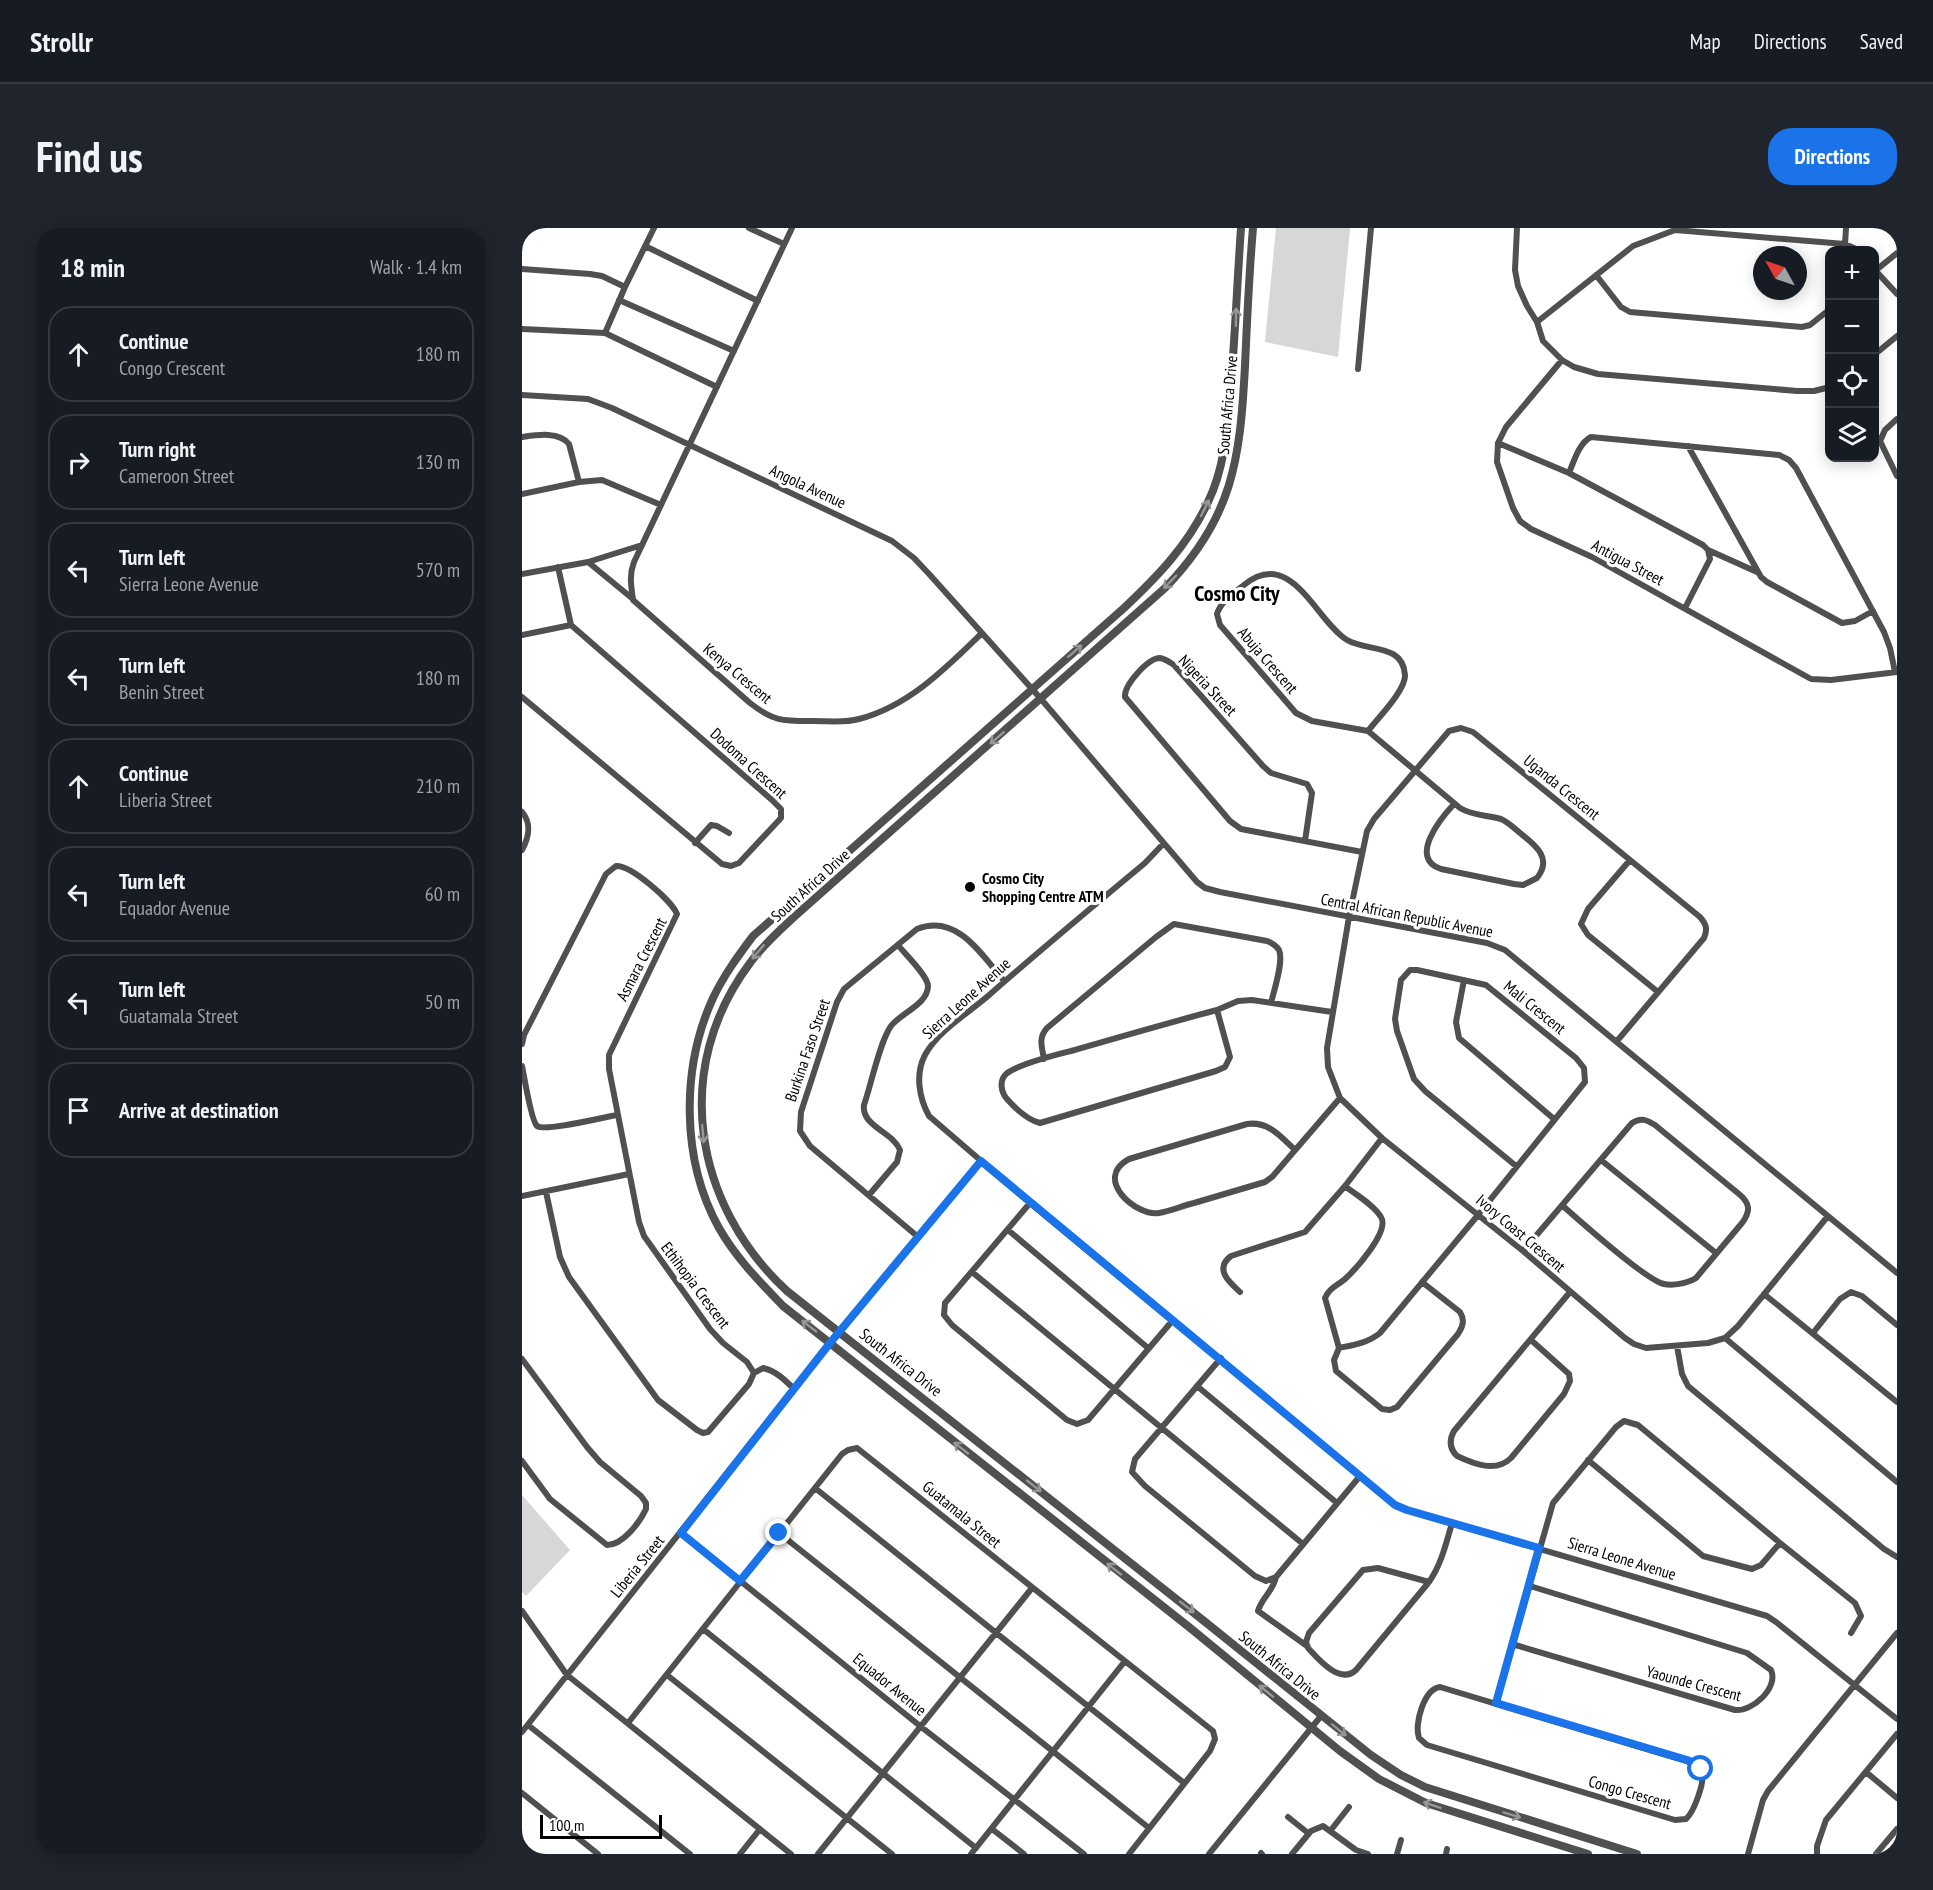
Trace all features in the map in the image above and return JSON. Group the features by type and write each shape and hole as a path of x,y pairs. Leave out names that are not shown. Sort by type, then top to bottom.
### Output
{"street":[{"path":"605,333 654,228"},
{"path":"749,228 784,244"},
{"path":"633,600 630,572 792,228"},
{"name":"South Africa Drive","path":"1241,228 1235,342 1227,429 1220,467 1209,500 1191,534 1169,564 1124,608 753,936 723,979 702,1029 694,1059 690,1088 693,1156 714,1218 740,1260 783,1306 1189,1627 1363,1768 1390,1786 1416,1799 1588,1854"},
{"name":"South Africa Drive","path":"1253,228 1241,429 1234,470 1220,510 1198,549 1177,576 765,945 749,964 719,1016 703,1070 701,1106 708,1162 729,1217 742,1240 766,1272 787,1291 1384,1765 1425,1787 1637,1854"},
{"path":"1358,369 1371,228"},
{"path":"1517,228 1515,275 1524,301 1538,322 1543,341 1562,360 1584,370 1611,375 1805,392 1825,388"},
{"path":"1845,244 1846,228"},
{"path":"1538,322 1636,244 1665,233 1682,230 1728,231 1849,246"},
{"path":"645,246 758,300"},
{"path":"1879,267 1897,253"},
{"path":"522,269 602,276 625,287"},
{"path":"1879,274 1897,294"},
{"path":"1596,275 1618,304 1630,312 1802,327 1810,325 1825,313"},
{"path":"620,300 734,351"},
{"path":"522,329 605,333 717,387"},
{"path":"1876,354 1897,336"},
{"path":"1562,360 1506,427 1497,443 1569,473 1700,542 1708,550 1757,572"},
{"name":"Angola Avenue","path":"522,395 588,399 612,408 892,541 914,558 1031,689"},
{"path":"1897,419 1885,430 1880,441 1897,476"},
{"path":"522,437 557,436 566,439 579,482"},
{"path":"1569,473 1582,445 1586,439 1591,437 1779,455 1789,460 1796,468 1874,611 1888,640 1896,672"},
{"name":"Antigua Street","path":"1497,443 1497,462 1513,508 1523,524 1584,553 1811,679 1831,681 1896,672"},
{"path":"1688,446 1757,572 1767,582 1838,622 1850,623 1874,611"},
{"path":"522,494 579,482 602,480 661,506"},
{"path":"522,574 588,562 642,545"},
{"path":"1685,608 1710,559 1708,550"},
{"name":"Kenya Crescent","path":"588,562 750,703 764,714 785,721 849,721 886,708 901,701 929,681 982,633"},
{"path":"522,635 571,625 558,567"},
{"name":"Abuja Crescent","path":"1368,731 1404,684 1405,672 1397,657 1387,650 1357,644 1346,639 1306,595 1285,578 1269,574 1251,579 1222,604 1217,614 1220,625 1296,713 1312,721 1368,731 1454,804 1467,812 1505,821 1534,844 1543,857 1542,869 1537,878 1529,883 1514,884 1441,869 1433,865 1427,855 1430,838 1437,824 1454,804"},
{"name":"Dodoma Crescent","path":"522,697 722,864 731,866 739,863 777,824 781,818 780,809 772,800 571,625"},
{"name":"Nigeria Street","path":"1305,841 1311,788 1302,781 1271,773 1263,766 1174,665 1167,660 1155,659 1127,684 1124,691 1128,702 1230,821 1241,829 1362,852"},
{"name":"Central African Republic Avenue","path":"1031,689 1163,844 1192,877 1205,888 1497,946 1515,956 1897,1273"},
{"name":"Uganda Crescent","path":"1349,917 1362,852 1371,822 1449,731 1461,728 1470,730 1700,917 1707,927 1704,938 1617,1041"},
{"path":"522,812 529,828 522,850"},
{"path":"695,843 711,825 729,833"},
{"name":"Sierra Leone Avenue","path":"1163,844 1145,863 939,1038 926,1054 920,1070 920,1093 929,1116 1030,1203 1221,1358 1400,1508 1767,1616 1897,1719"},
{"path":"1630,860 1588,909 1581,924 1588,935 1658,992"},
{"name":"Asmara Crescent","path":"522,1044 524,1035 606,874 616,866 628,868 670,903 677,915 609,1055 617,1115"},
{"name":"Ivory Coast Crescent","path":"1349,917 1332,1012 1327,1059 1335,1089 1340,1098 1382,1138 1634,1344 1646,1348 1677,1346 1708,1343 1725,1338"},
{"path":"1044,1059 1042,1034 1174,924 1267,941 1275,945 1280,951 1281,959 1271,1003"},
{"name":"Burkina Faso Street","path":"917,1236 803,1139 799,1123 808,1090 841,994 850,984 918,929 939,925 956,930 969,941 1004,981"},
{"path":"869,1195 897,1162 900,1150 893,1140 866,1118 863,1110 864,1104 890,1027 921,999 928,987 925,978 898,945"},
{"name":"Mali Crescent","path":"1339,1348 1374,1338 1478,1215 1585,1082 1584,1068 1486,985 1410,970 1401,980 1395,1019 1414,1079 1516,1166"},
{"path":"1464,980 1456,1022 1458,1038 1554,1119"},
{"path":"1217,1010 1230,1050 1230,1057 1225,1067 1216,1071 1040,1123 1030,1119 1006,1097 1001,1083 1004,1076 1012,1070 1217,1010 1238,1001 1252,1000 1332,1012"},
{"path":"522,1066 536,1125 553,1127 617,1115"},
{"path":"1294,1149 1266,1126 1257,1122 1129,1159 1115,1169 1114,1184 1119,1192 1136,1205 1156,1214 1265,1182 1272,1177 1340,1098"},
{"name":"Ethihopia Crescent","path":"617,1115 639,1222 644,1236 710,1329 747,1362 754,1373"},
{"path":"1523,1251 1632,1123 1644,1119 1655,1125 1731,1187 1747,1202 1748,1213 1692,1280 1672,1285 1661,1283 1649,1276 1563,1206"},
{"path":"1240,1292 1224,1275 1222,1270 1225,1260 1305,1232 1382,1138"},
{"path":"1601,1160 1716,1253"},
{"name":"Liberia Street","path":"522,1732 830,1343 981,1161"},
{"path":"522,1196 629,1174"},
{"path":"1345,1186 1380,1215 1384,1224 1375,1243 1345,1279 1331,1289 1325,1298 1339,1348 1334,1366 1339,1374 1382,1409 1390,1410 1397,1407 1458,1334 1463,1323 1460,1312 1422,1282"},
{"path":"546,1192 563,1267 658,1400 703,1433 708,1432 748,1384 754,1373 763,1368 775,1372 794,1389"},
{"path":"1030,1203 945,1303 944,1315 1067,1420 1077,1424 1088,1420 1173,1320"},
{"path":"1828,1216 1725,1338 1897,1482"},
{"path":"1008,1230 1148,1348"},
{"path":"972,1272 1303,1544"},
{"path":"1531,1340 1569,1374 1570,1381 1564,1394 1504,1464 1496,1467 1488,1466 1457,1456 1451,1447 1450,1439 1454,1431 1570,1292"},
{"path":"1812,1333 1840,1299 1851,1292 1862,1296 1897,1325"},
{"path":"1764,1294 1897,1402"},
{"path":"1677,1346 1682,1374 1688,1386 1884,1549 1897,1557"},
{"path":"1221,1358 1135,1459 1132,1472 1135,1477 1255,1576 1266,1581 1276,1577"},
{"path":"522,1359 586,1447 600,1462 641,1496 646,1503 646,1509 623,1539 607,1545 550,1499 522,1461"},
{"path":"1197,1386 1337,1503"},
{"path":"1496,1703 1539,1548 1556,1499 1618,1424 1624,1421 1634,1422 1856,1603 1861,1616 1851,1634"},
{"name":"Guatamala Street","path":"628,1723 843,1454 852,1448 860,1449 1210,1728 1214,1734 1215,1739 1210,1751 1129,1854"},
{"path":"1588,1460 1703,1556 1752,1569 1761,1565 1780,1543"},
{"path":"1360,1476 1276,1577 1272,1591 1258,1611 1307,1646 1337,1674 1349,1675 1356,1670 1429,1582 1438,1567 1452,1523"},
{"path":"816,1488 1184,1783"},
{"name":"Equador Avenue","path":"681,1533 920,1726 1084,1854"},
{"path":"779,1533 1149,1828"},
{"path":"1307,1646 1306,1639 1310,1633 1363,1570 1378,1568 1429,1582"},
{"name":"Yaounde Crescent","path":"1512,1644 1735,1710 1744,1710 1754,1705 1773,1682 1771,1670 1747,1653 1530,1586"},
{"path":"818,1854 1032,1588"},
{"path":"522,1611 567,1675 791,1854"},
{"path":"703,1629 976,1848"},
{"path":"1748,1854 1760,1809 1768,1791 1897,1633"},
{"path":"971,1854 1125,1661"},
{"path":"667,1675 892,1854"},
{"name":"Congo Crescent","path":"1434,1688 1449,1689 1496,1703 1696,1764 1701,1769 1703,1777 1693,1811 1683,1820 1669,1818 1431,1747 1419,1738 1418,1722 1427,1696 1434,1688"},
{"path":"1209,1854 1321,1716"},
{"path":"528,1725 690,1854"},
{"path":"1817,1854 1817,1846 1826,1820 1897,1734"},
{"path":"1866,1772 1897,1798"},
{"path":"522,1793 598,1854"},
{"path":"1331,1830 1349,1807"},
{"path":"1288,1817 1308,1833"},
{"path":"1292,1854 1308,1833 1325,1826 1356,1850 1368,1854"},
{"path":"740,1854 760,1829"},
{"path":"992,1829 1024,1854"},
{"path":"1876,1854 1897,1829"},
{"path":"1397,1854 1401,1840"}],"shaded area":[{"path":"1276,228 1350,228 1338,357 1265,342"},
{"path":"522,1495 570,1550 526,1596 522,1592"}],"place":[{"name":"Cosmo City Shopping Centre ATM","path":"970,887"}],"district":[{"name":"Cosmo City","path":"1237,593"}],"route":[{"path":"779,1533 740,1581 681,1533 830,1343 981,1161 1221,1358 1395,1505 1539,1548 1496,1703 1687,1760 1701,1769"}]}
